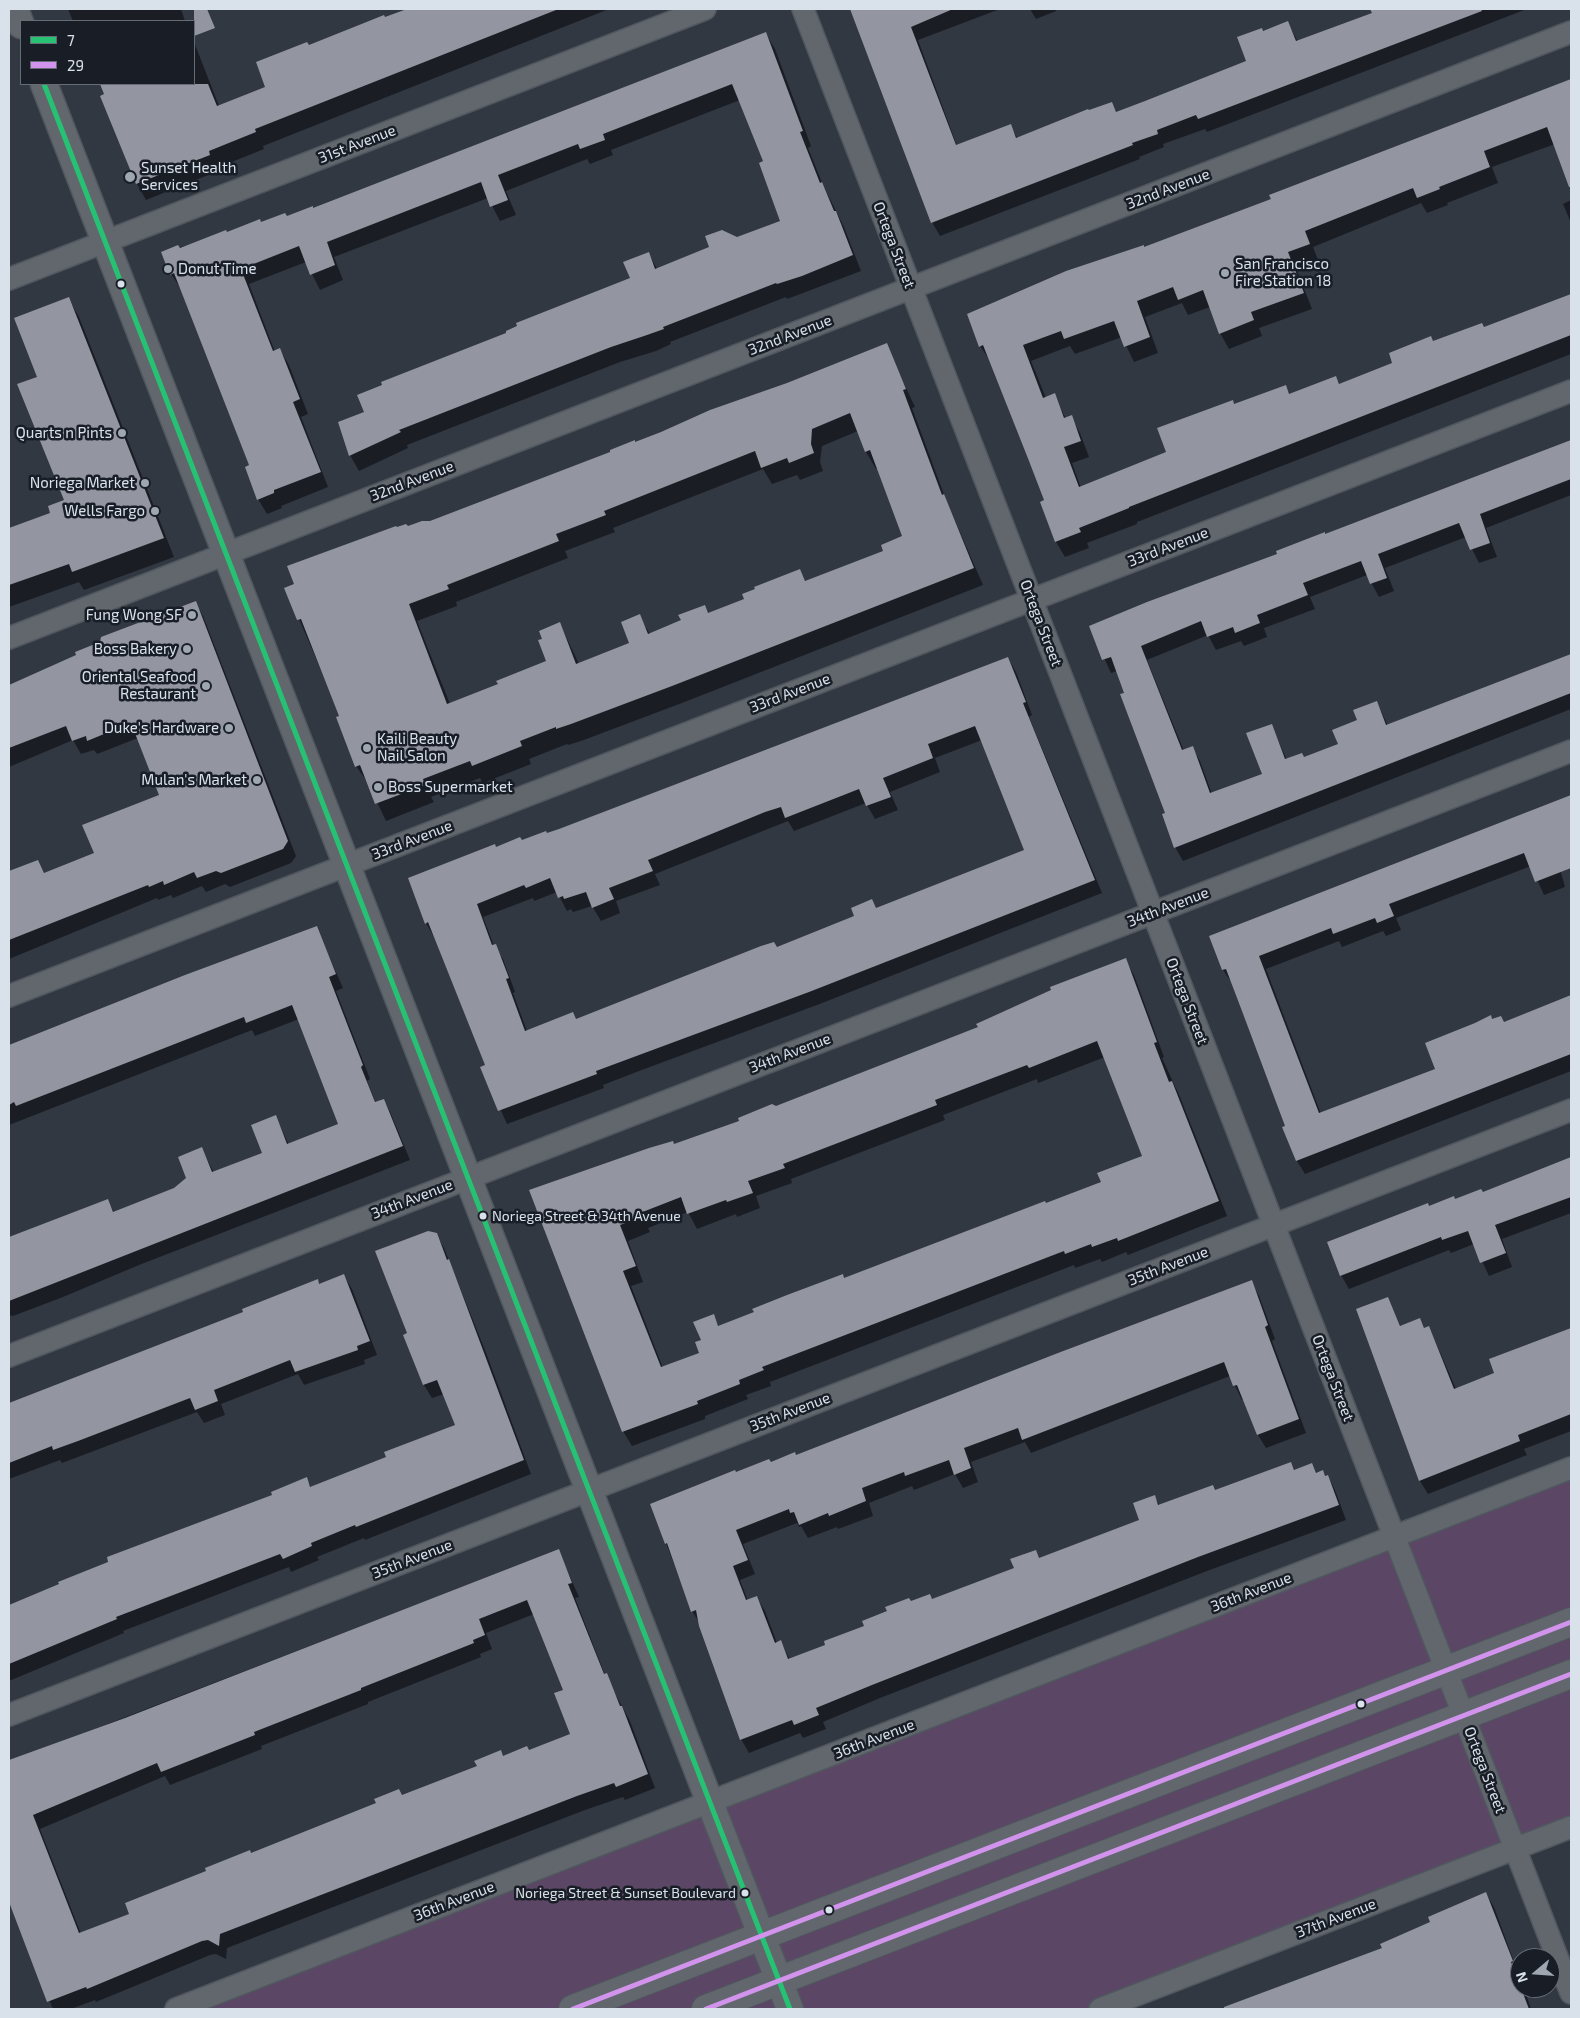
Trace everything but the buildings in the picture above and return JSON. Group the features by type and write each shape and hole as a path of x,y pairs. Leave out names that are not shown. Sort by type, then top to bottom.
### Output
{"main road":[{"path":"573,2009 1571,1622"},
{"path":"706,2009 1571,1674"}],"street":[{"path":"15,9 20,22"},
{"name":"31st Avenue","path":"9,279 705,9"},
{"name":"Ortega Street","path":"803,9 1571,1993"},
{"name":"32nd Avenue","path":"9,638 1571,32"},
{"path":"44,85 790,2009"},
{"name":"33rd Avenue","path":"9,996 1571,391"},
{"name":"34th Avenue","path":"9,1356 1571,751"},
{"name":"35th Avenue","path":"9,1715 1571,1110"},
{"name":"36th Avenue","path":"176,2009 1571,1468"},
{"name":"37th Avenue","path":"1100,2009 1571,1827"}],"shaded area":[{"path":"1571,1469 1571,1827 1101,2009 176,2009"}],"transit line":[{"name":"7","path":"44,85 790,2009"},
{"name":"29","path":"573,2009 1571,1622"},
{"name":"29","path":"706,2009 1571,1674"}],"place":[{"name":"Sunset Health Services","path":"130,177"},
{"name":"Donut Time","path":"168,269"},
{"name":"San Francisco Fire Station 18","path":"1225,273"},
{"name":"Quarts n Pints","path":"122,433"},
{"name":"Noriega Market","path":"145,483"},
{"name":"Wells Fargo","path":"155,511"},
{"name":"Fung Wong SF","path":"192,615"},
{"name":"Boss Bakery","path":"187,649"},
{"name":"Oriental Seafood Restaurant","path":"206,686"},
{"name":"Duke's Hardware","path":"229,728"},
{"name":"Kaili Beauty Nail Salon","path":"367,748"},
{"name":"Mulan's Market","path":"257,780"},
{"name":"Boss Supermarket","path":"378,787"},
{"name":"Noriega Street & 34th Avenue","path":"483,1216"},
{"name":"Noriega Street & Sunset Boulevard","path":"745,1893"}]}
